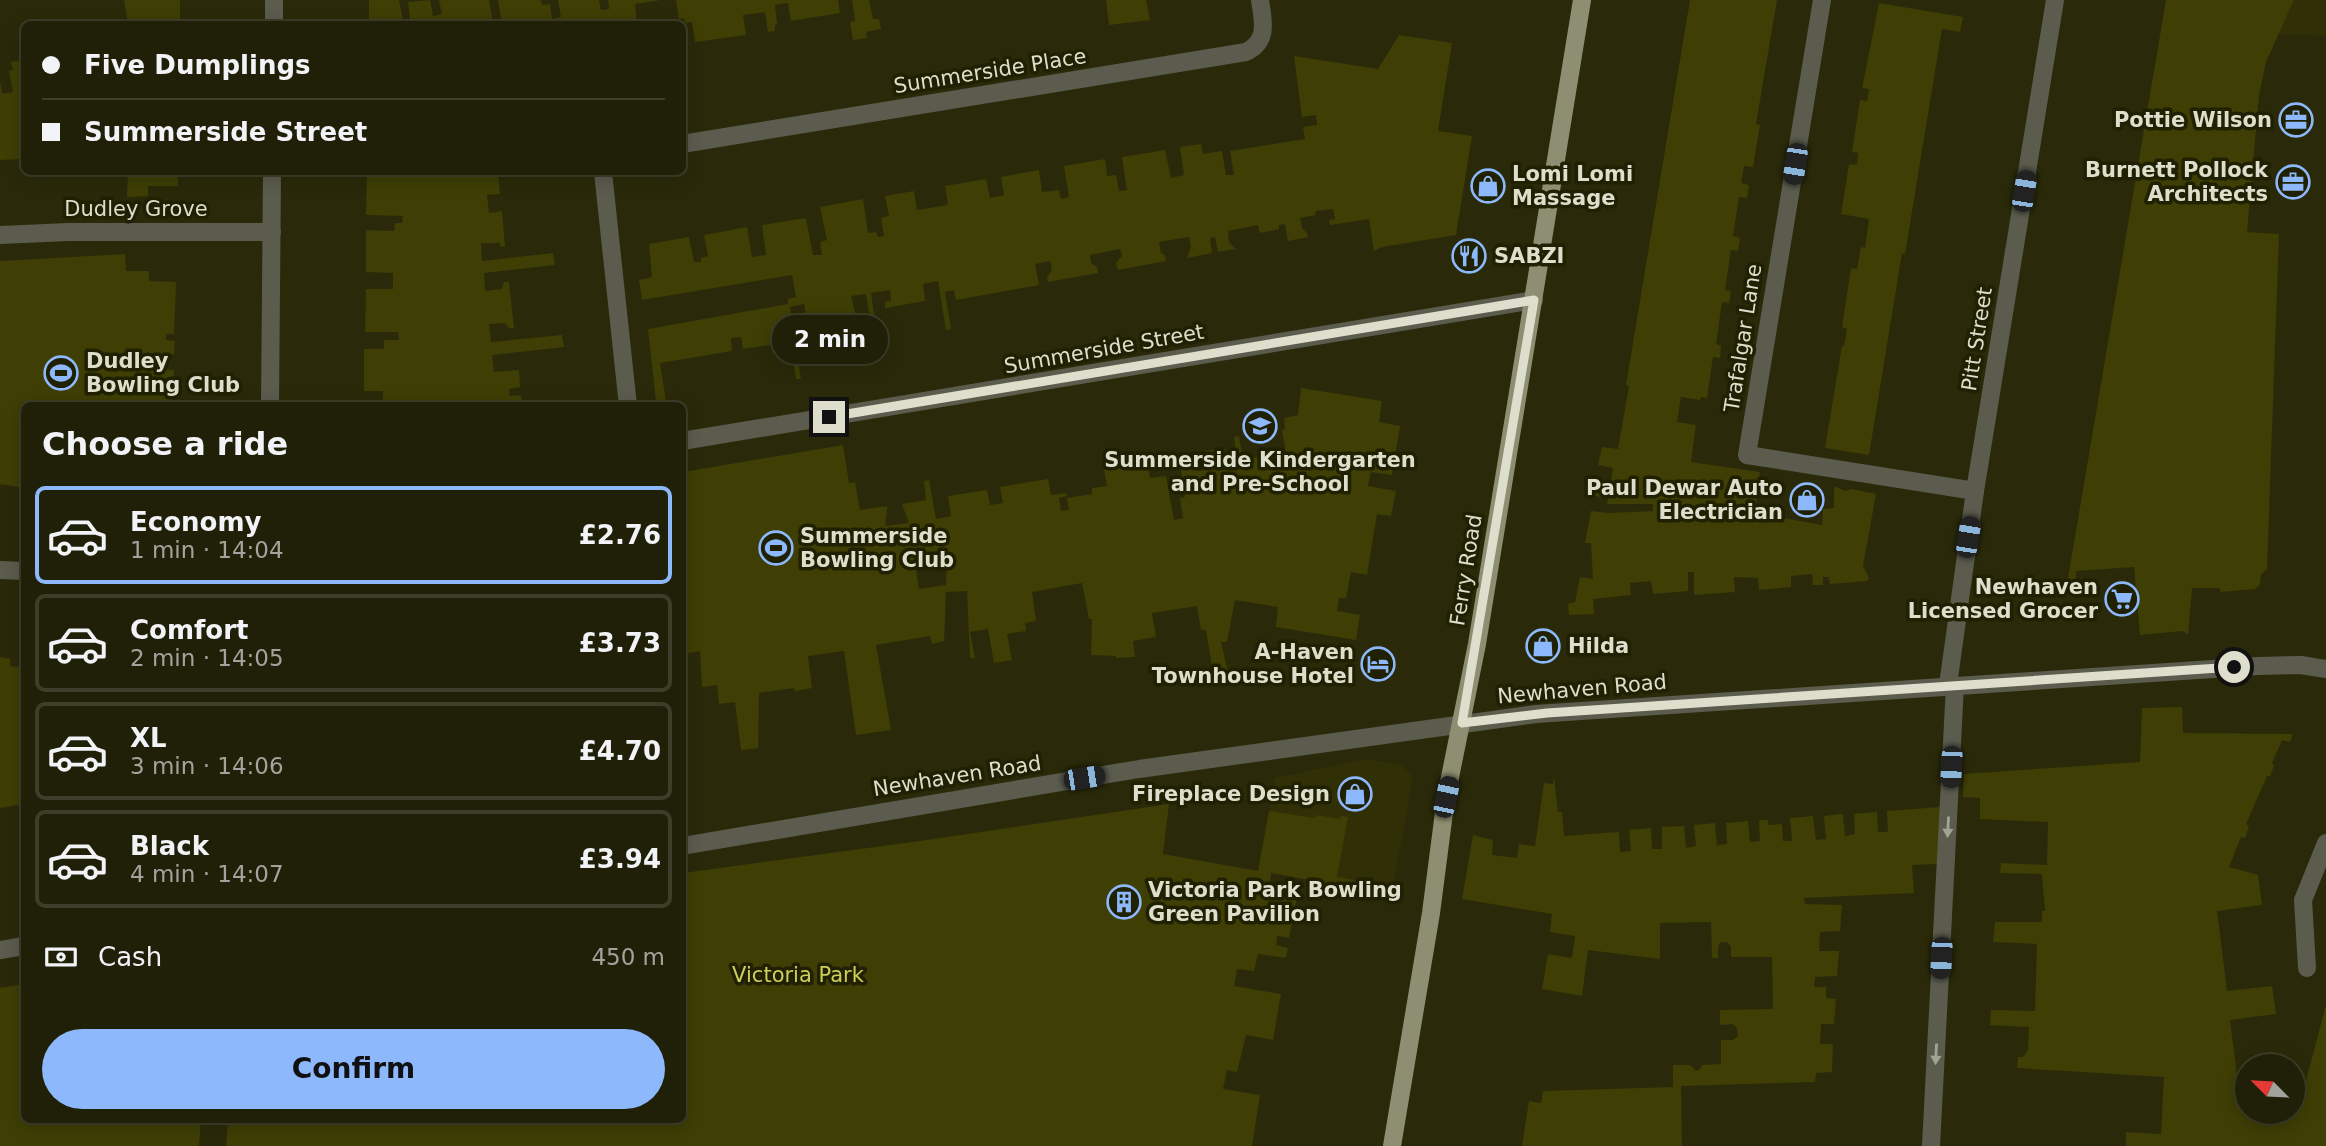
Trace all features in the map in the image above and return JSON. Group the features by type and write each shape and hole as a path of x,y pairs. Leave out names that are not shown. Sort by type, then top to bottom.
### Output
{"main road":[{"name":"Ferry Road","path":"1392,1146 1433,902 1446,797 1462,723 1582,0"}],"street":[{"path":"274,0 274,21"},
{"name":"Summerside Place","path":"686,144 1246,52 1255,47 1262,38 1264,23 1260,0"},
{"name":"Trafalgar Lane","path":"1822,0 1747,455 1975,491"},
{"name":"Pitt Street","path":"1931,1146 1951,685 1975,491 2055,0"},
{"path":"270,402 272,175"},
{"path":"603,175 628,402"},
{"name":"Dudley Grove","path":"0,235 68,232 272,232"},
{"name":"Summerside Street","path":"686,440 1534,300"},
{"path":"0,570 21,571"},
{"name":"Newhaven Road","path":"686,845 1139,769 1547,713 2134,673 2301,665 2326,669"},
{"path":"2307,968 2303,900 2326,843"},
{"path":"0,950 21,946"}],"shaded area":[{"path":"2294,0 2326,0 2326,36 2278,34"},
{"path":"1365,759 1401,765 1413,777 1392,894 1259,871 1275,778"}],"green space":[{"path":"124,0 180,0 180,21 128,21"},
{"path":"369,0 399,0 403,21 369,21"},
{"path":"430,0 433,16 442,14 439,0 489,0 492,21 403,21 410,19 408,2"},
{"path":"498,0 541,0 542,5 550,4 552,19 561,17 558,0 599,0 601,10 609,9 608,0 661,0 635,4 637,21 502,21"},
{"path":"676,0 838,0 840,13 791,21 788,3 775,5 775,31 768,32 765,12 743,15 746,35 695,42 692,22 686,23 684,18 679,19"},
{"path":"852,0 869,0 873,19 879,19 881,29 866,32 867,38 853,40 850,22 855,21"},
{"path":"1106,0 1146,0 1150,20 1109,25"},
{"path":"1690,0 1777,0 1756,124 1760,125 1753,167 1744,166 1741,183 1749,185 1747,198 1739,197 1733,236 1740,238 1738,251 1731,250 1725,290 1731,291 1729,303 1722,302 1716,344 1721,346 1720,358 1713,357 1707,398 1701,397 1700,400 1681,397 1677,422 1696,425 1691,462 1760,472 1755,513 1822,525 1823,509 1834,508 1834,486 1845,491 1852,489 1876,494 1863,566 1869,578 1867,581 1830,584 1829,577 1823,577 1823,585 1813,585 1812,574 1791,576 1791,587 1759,590 1758,578 1734,577 1735,592 1694,595 1694,572 1688,572 1688,591 1653,594 1651,581 1630,583 1631,595 1593,599 1594,614 1569,615 1568,604 1575,602 1580,577 1593,579 1591,543 1585,543 1591,511 1653,511 1653,504 1607,504 1608,498 1594,496 1594,491 1609,494 1613,468 1598,465 1602,447 1618,449 1629,386 1626,385"},
{"path":"2166,0 2294,0 2266,62 2259,95 2247,232 2279,234 2267,569 2261,574 2260,584 2255,589 2221,592 2219,588 2192,588 2188,635 2183,631 2140,635 2134,567 2076,571 2076,584 2067,584"},
{"path":"1879,3 1963,17 1960,32 1942,29 1869,455 1825,448 1847,329 1842,327 1851,268 1857,269 1861,247 1865,248 1869,219 1841,214 1849,164 1857,165 1858,153 1852,152 1860,100 1867,101 1869,89 1862,88"},
{"path":"1399,35 1452,43 1438,131 1472,136 1456,235 1382,247 1374,251 1369,219 1330,225 1329,220 1335,219 1333,209 1316,211 1315,215 1300,218 1308,237 1288,241 1285,224 1279,225 1279,229 1260,233 1258,225 1228,231 1229,242 1236,249 1218,252 1215,237 1210,238 1212,253 1187,258 1191,246 1189,237 1159,242 1166,261 1118,270 1116,263 1122,256 1120,249 1090,255 1091,263 1097,267 1098,273 1048,282 1047,277 1052,270 1050,261 1035,264 1039,285 956,300 954,290 945,292 951,329 946,330 938,281 923,284 925,301 885,308 885,302 891,301 890,290 871,293 877,334 873,335 866,294 851,296 855,313 807,321 804,304 790,307 801,379 796,379 790,342 743,349 741,337 731,338 732,351 660,363 666,401 656,402 648,329 788,304 788,299 796,297 792,275 642,300 639,280 652,277 649,244 689,237 694,262 701,262 701,258 708,256 704,235 747,227 752,257 766,255 762,225 806,218 813,255 822,255 820,242 827,240 820,207 863,199 868,233 876,232 878,237 884,236 881,218 889,216 885,196 914,191 917,210 948,205 945,186 986,179 990,198 1004,195 1001,177 1039,170 1042,192 1059,190 1061,199 1069,197 1064,166 1105,159 1107,176 1116,175 1119,191 1127,190 1122,157 1165,150 1171,178 1184,175 1180,147 1201,144 1203,154 1222,151 1226,175 1234,175 1230,151 1305,139 1303,127 1317,125 1316,115 1302,117 1294,56 1378,69"},
{"path":"21,60 21,159 0,160 0,81 2,94 13,92 9,71 13,70 11,62"},
{"path":"128,175 178,175 178,186 148,186 148,196 127,197"},
{"path":"367,175 498,175 500,194 487,195 489,213 502,211 505,246 500,247 500,243 481,243 482,261 553,253 555,265 484,273 485,291 502,289 504,282 509,282 514,328 509,328 505,323 489,324 491,342 562,335 564,347 492,355 494,372 519,370 520,387 509,389 510,396 521,395 522,402 397,402 383,401 383,391 364,391 364,349 384,349 384,340 399,340 398,332 365,332 366,289 393,289 393,273 366,272 366,230 394,231 395,223 402,223 403,216 366,215"},
{"name":"Dudley Bowling Club","path":"125,254 126,271 149,271 149,281 176,282 174,334 166,334 166,340 175,341 174,354 147,354 147,369 174,370 173,402 21,402 19,487 0,484 0,261"},
{"path":"1301,388 1382,401 1379,422 1400,426 1395,456 1384,454 1382,463 1393,466 1392,475 1371,472 1368,486 1396,491 1391,516 1377,514 1367,575 1351,572 1346,598 1339,598 1337,611 1360,615 1356,640 1276,627 1278,607 1235,600 1227,642 1221,642 1229,677 1214,679 1206,630 1201,630 1197,606 1152,613 1156,637 1133,641 1135,657 1091,655 1092,619 1089,619 1082,583 1032,592 1036,621 1025,623 1026,631 1007,634 1012,660 994,663 988,629 970,632 975,658 970,658 967,591 946,592 944,641 932,644 930,636 876,645 891,730 856,735 844,651 808,656 812,688 759,693 758,748 741,750 735,702 719,704 717,685 702,687 700,651 686,653 686,471 843,445 849,483 855,482 860,510 887,506 886,526 909,523 902,504 926,500 924,481 929,480 936,519 951,516 948,496 987,490 990,505 1003,503 1000,487 1048,479 1051,495 1066,493 1067,496 1059,498 1061,511 1069,510 1067,498 1092,494 1092,488 1107,486 1104,470 1147,463 1150,478 1166,476 1174,520 1183,518 1180,498 1185,497 1181,470 1196,467 1197,471 1202,471 1202,465 1208,464 1206,451 1219,449 1222,463 1237,461 1234,437 1239,436 1243,459 1286,453 1282,430 1285,429 1284,418 1298,415","holes":["941,555 943,565 947,565 946,585 919,589 916,570 932,567 931,557"]},
{"path":"0,657 10,659 10,666 21,668 21,804 0,808"},
{"path":"2182,707 2183,733 2293,734 2290,742 2282,740 2272,763 2274,766 2270,776 2267,776 2246,824 2249,826 2245,838 2241,837 2229,867 2258,875 2262,905 2217,911 2227,991 2272,986 2276,1014 2230,1020 2235,1060 2235,1124 2305,1124 2305,1084 2326,1005 2326,1146 2126,1146 2126,1132 2161,1134 2164,1077 2017,1068 2018,1057 2023,1057 2028,1050 2029,1027 1990,1025 1991,1010 2035,1011 2037,944 1993,942 1995,922 2042,922 2042,911 2045,911 2042,874 2000,873 2001,863 2047,865 2048,822 1980,819 1980,798 1963,797 1964,774 2140,762 2142,708"},
{"path":"1554,777 1564,836 1619,832 1620,852 1631,851 1629,830 1651,828 1652,849 1662,849 1662,827 1684,826 1686,848 1696,846 1694,825 1715,823 1717,845 1727,844 1726,823 1748,821 1750,842 1760,841 1759,820 1768,820 1768,825 1782,824 1783,841 1792,841 1790,818 1813,816 1816,840 1826,839 1824,816 1843,814 1845,836 1855,834 1854,814 1877,812 1878,832 1888,832 1887,811 1940,807 1938,864 1912,865 1914,893 1804,898 1805,904 1842,905 1840,931 1820,932 1819,951 1839,951 1837,976 1815,977 1814,987 1826,987 1826,998 1836,999 1834,1024 1821,1024 1820,1044 1833,1044 1832,1072 1816,1073 1815,1082 1681,1086 1682,1146 1522,1146 1529,1101 1541,1103 1543,1091 1673,1087 1673,1065 1690,1065 1696,1071 1702,1065 1721,1064 1721,1040 1733,1040 1738,1036 1737,1028 1733,1024 1720,1025 1720,1010 1773,1009 1772,957 1731,957 1731,946 1727,942 1721,942 1718,946 1718,958 1712,958 1711,922 1660,923 1660,959 1588,950 1582,996 1542,989 1548,954 1572,958 1575,936 1550,932 1552,914 1462,899 1473,835 1493,840 1492,855 1517,858 1519,844 1535,846 1544,783 1553,784"},
{"name":"Victoria Park","path":"1169,804 1163,854 1258,871 1269,811 1315,818 1316,815 1340,819 1341,816 1348,817 1337,877 1355,880 1354,888 1271,873 1269,894 1274,895 1276,892 1297,896 1289,938 1277,936 1276,945 1288,948 1286,958 1258,954 1254,971 1237,969 1234,986 1281,994 1273,1040 1246,1035 1237,1072 1227,1070 1223,1089 1260,1095 1252,1146 226,1146 228,1123 686,1123 686,873"},
{"path":"21,984 21,1123 201,1123 199,1146 0,1146 0,988"}],"place":[{"name":"Pottie Wilson","path":"2296,120"},
{"name":"Burnett Pollock Architects","path":"2293,182"},
{"name":"Lomi Lomi Massage","path":"1488,186"},
{"name":"SABZI","path":"1469,256"},
{"name":"Dudley Bowling Club","path":"61,373"},
{"name":"Summerside Kindergarten and Pre-School","path":"1260,426"},
{"name":"Paul Dewar Auto Electrician","path":"1807,500"},
{"name":"Summerside Bowling Club","path":"776,548"},
{"name":"Newhaven Licensed Grocer","path":"2122,599"},
{"name":"Hilda","path":"1543,646"},
{"name":"A-Haven Townhouse Hotel","path":"1378,664"},
{"name":"Fireplace Design","path":"1355,794"},
{"name":"Victoria Park Bowling Green Pavilion","path":"1124,902"}],"route":[{"path":"829,417 1534,300 1462,723 1547,713 2234,667"}]}
